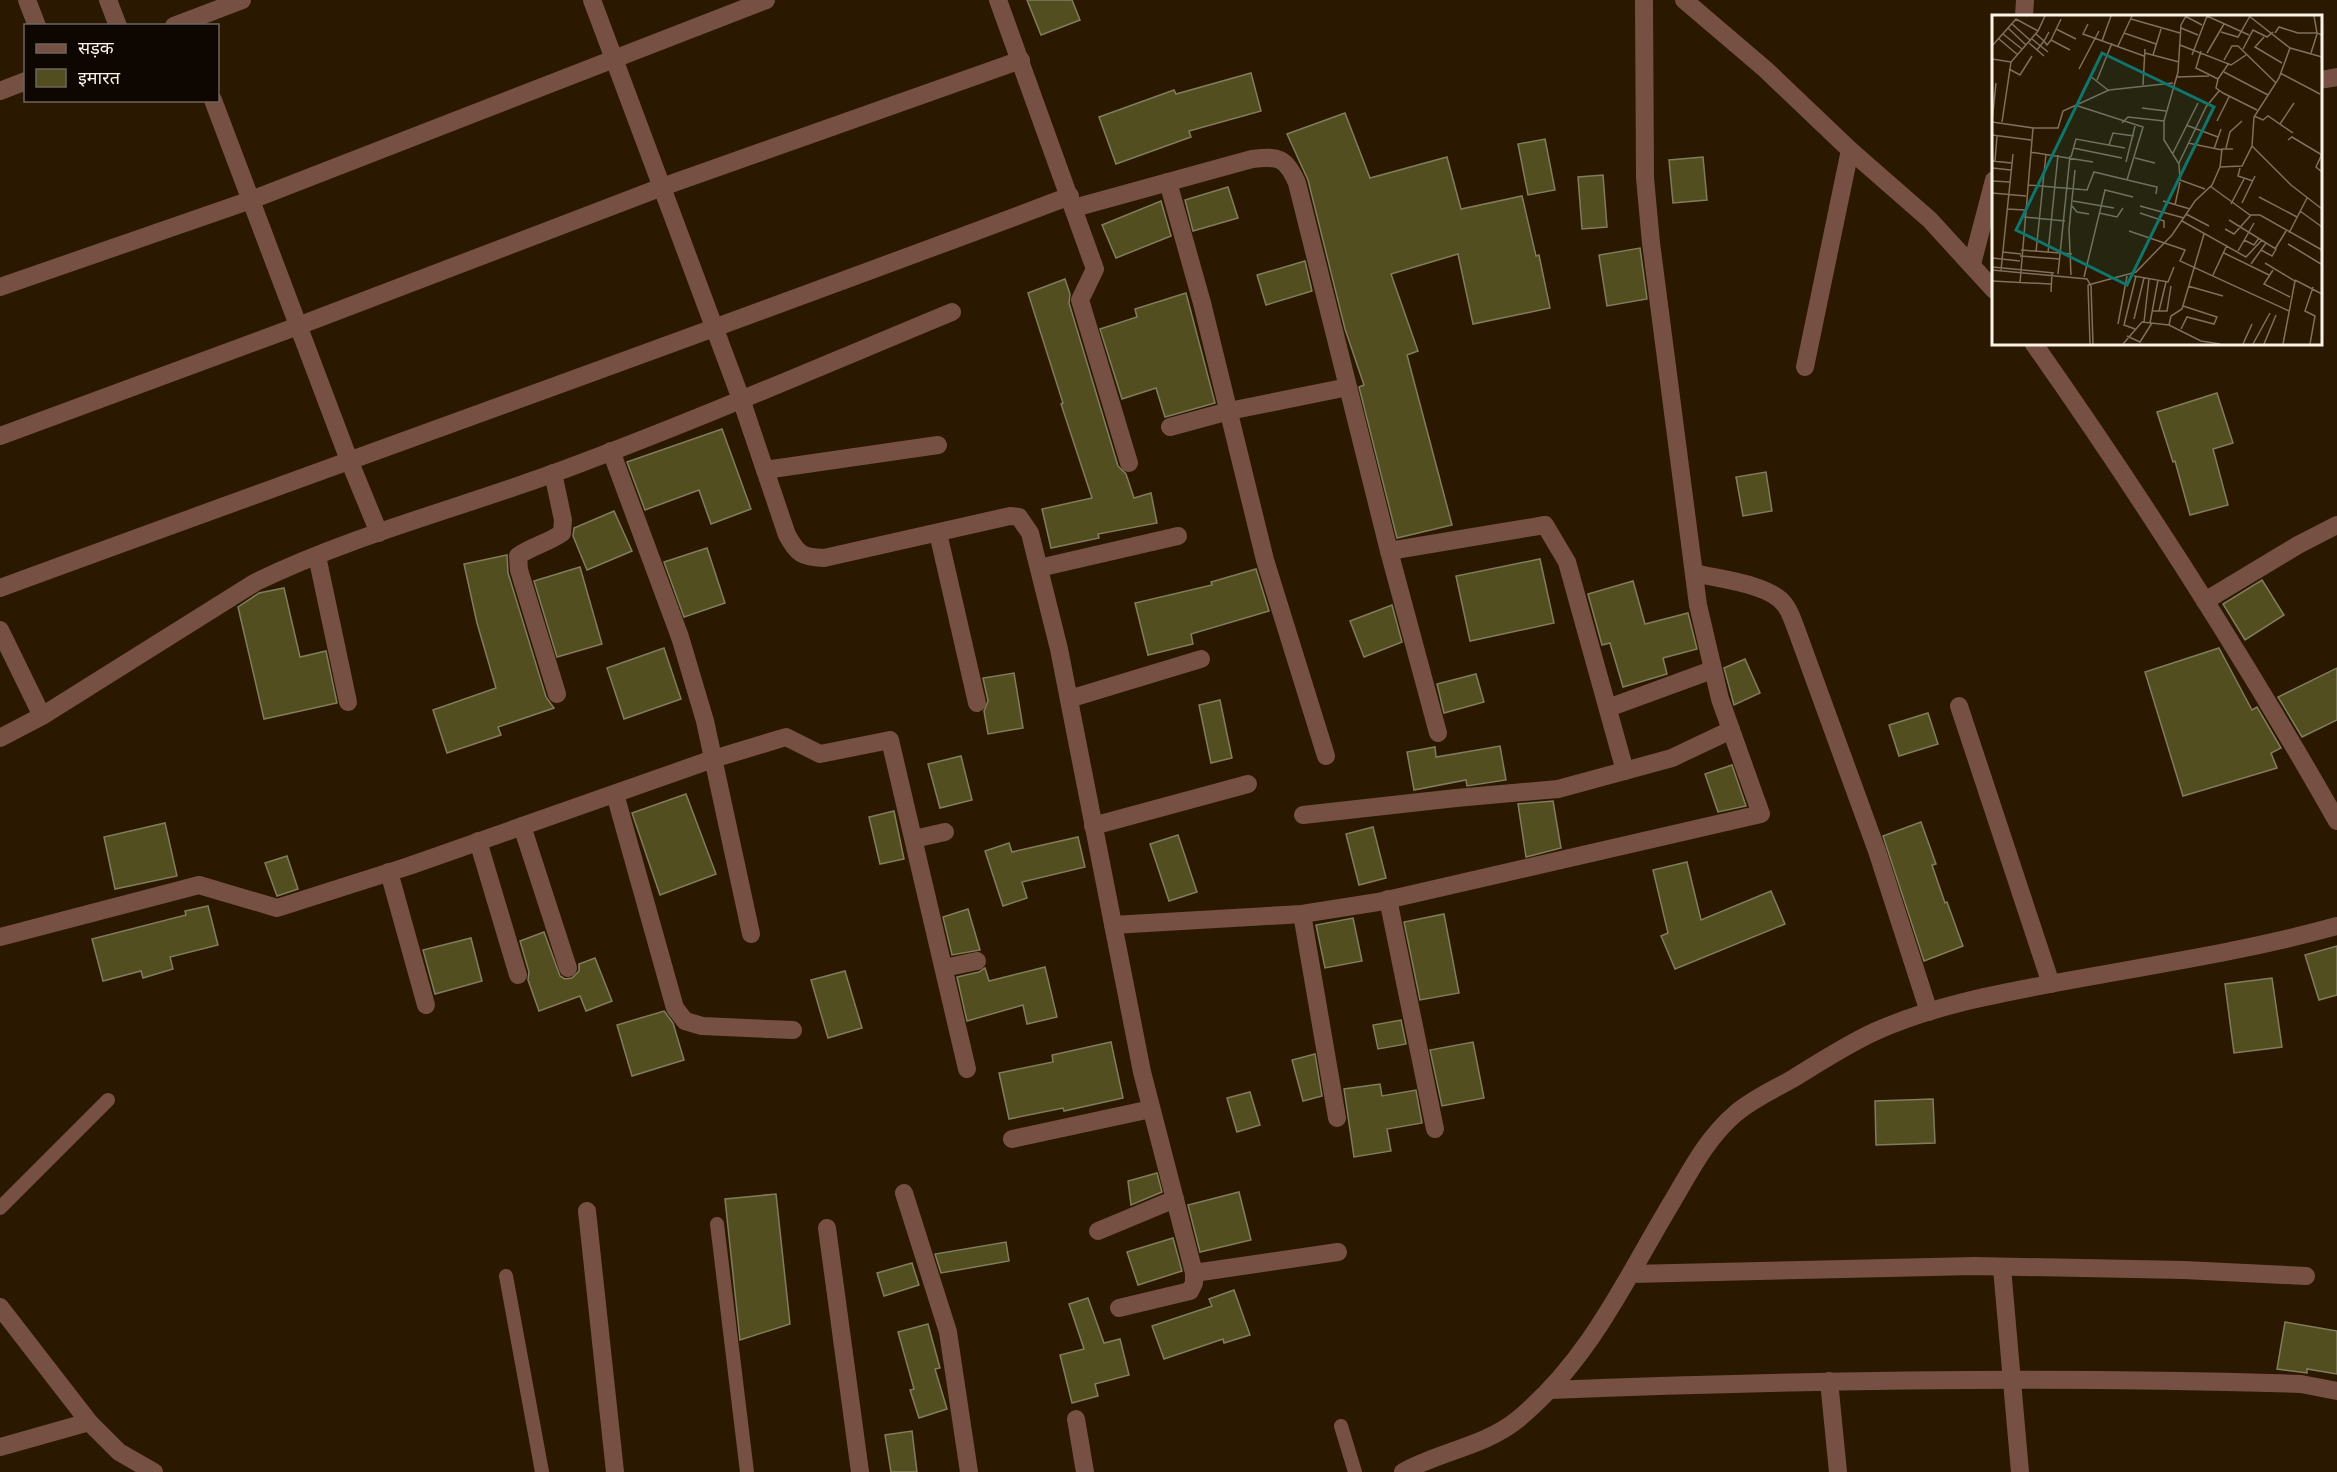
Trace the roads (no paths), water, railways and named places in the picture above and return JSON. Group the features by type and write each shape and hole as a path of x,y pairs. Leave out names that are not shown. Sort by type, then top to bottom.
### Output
{"street":[{"path":"27,0 36,24"},
{"path":"108,0 117,24"},
{"path":"184,23 189,0"},
{"path":"184,23 242,0"},
{"path":"592,0 716,328 787,535 796,550 806,557 824,558 1010,516 1019,517 1030,533 1069,699 1151,1109 1194,1273 1194,1283 1190,1291 1119,1308"},
{"path":"0,287 251,200 766,0"},
{"path":"999,0 1095,269 1080,300 1129,463"},
{"path":"1113,926 1302,914 1388,899 1761,814 1712,670 1700,615 1651,243 1646,189 1644,0"},
{"path":"1684,0 1765,69 1850,150 1930,220 1992,288"},
{"path":"2024,15 2025,0"},
{"path":"0,436 298,326 662,187 1020,60"},
{"path":"2322,80 2337,77"},
{"path":"0,91 24,82"},
{"path":"214,102 349,460 379,533"},
{"path":"1805,367 1850,150"},
{"path":"0,588 349,460 1072,202 1168,182 1252,159 1271,157 1281,159 1292,170 1297,183 1389,551 1438,734"},
{"path":"1168,182 1202,303 1265,560 1326,756"},
{"path":"1972,264 1992,188"},
{"path":"0,738 42,716 256,582 318,555 611,451 952,312"},
{"path":"2035,345 2117,462 2291,740 2337,821"},
{"path":"1170,428 1229,411 1348,387"},
{"path":"765,470 938,445"},
{"path":"611,451 680,637 705,721 751,934"},
{"path":"553,473 563,520 562,533 550,542 527,549 518,556 519,570 557,694"},
{"path":"1389,551 1545,525 1567,562 1625,771"},
{"path":"2205,601 2298,545 2337,525"},
{"path":"938,533 977,703"},
{"path":"1039,568 1178,537"},
{"path":"318,555 348,702"},
{"path":"1694,573 1762,589 1776,596 1785,605 1795,626 1877,851 1929,1012"},
{"path":"0,630 42,716"},
{"path":"1069,699 1201,659"},
{"path":"1608,708 1712,670"},
{"path":"1959,706 2051,984"},
{"path":"1303,815 1558,789 1672,758 1731,730"},
{"path":"0,937 199,885 277,908 389,872 713,759 786,737 820,754 890,740 967,1069"},
{"path":"1094,826 1248,784"},
{"path":"615,794 675,1008 685,1021 702,1026 793,1030"},
{"path":"522,826 568,968"},
{"path":"914,840 945,832"},
{"path":"478,841 518,975"},
{"path":"389,872 426,1005"},
{"path":"1388,899 1435,1129"},
{"path":"1302,914 1337,1118"},
{"path":"1403,1472 1469,1446 1514,1422 1550,1390 1588,1346 1712,1136 1738,1112 1831,1055 1874,1032 1929,1012 2051,984 2260,946 2337,926"},
{"path":"944,968 977,961"},
{"path":"1012,1139 1151,1109"},
{"path":"904,1193 948,1332 969,1472"},
{"path":"1098,1231 1174,1199"},
{"path":"587,1211 615,1472"},
{"path":"827,1228 860,1472"},
{"path":"1194,1273 1338,1252"},
{"path":"1630,1274 1975,1266 2184,1270 2306,1276"},
{"path":"2002,1268 2020,1472"},
{"path":"0,1307 89,1422 119,1452 154,1472"},
{"path":"1550,1390 2012,1378 2301,1384 2337,1391"},
{"path":"1829,1381 1838,1472"},
{"path":"1076,1419 1085,1472"},
{"path":"0,1448 89,1422"},
{"path":"119,1452 124,1472"}],"lane":[{"path":"0,1208 108,1100"},
{"path":"717,1224 747,1472"},
{"path":"506,1276 542,1472"},
{"path":"1341,1426 1355,1472"}]}
